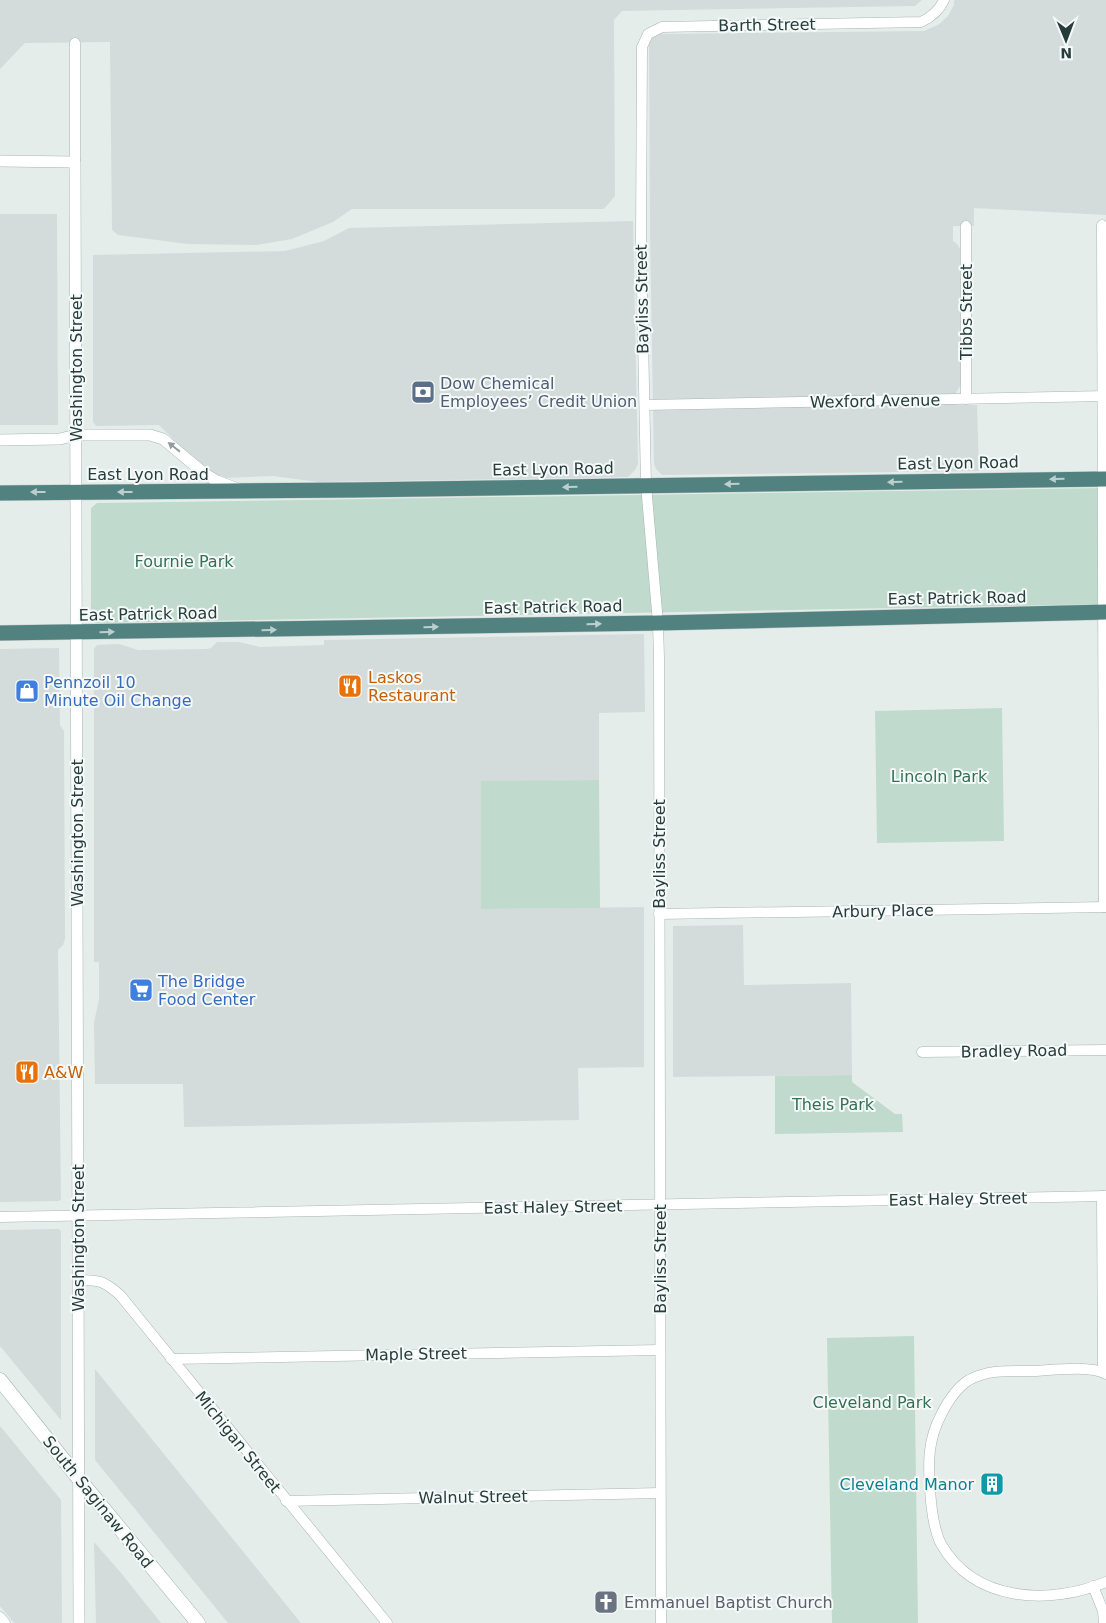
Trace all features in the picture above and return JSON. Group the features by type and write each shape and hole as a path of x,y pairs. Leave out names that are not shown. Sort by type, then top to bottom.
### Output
{"highway":[{"name":"East Lyon Road","path":"0,493 244,492 1104,479"},
{"name":"East Patrick Road","path":"0,634 658,623 1104,612"}],"main road":[{"name":"South Saginaw Road","path":"0,1380 78,1479 198,1623"}],"street":[{"name":"Barth Street","path":"641,85 642,47 644,40 652,31 662,27 921,22 930,18 938,11 944,0"},
{"name":"Washington Street","path":"75,43 79,1623"},
{"name":"Bayliss Street","path":"641,85 641,238 646,485 658,623 661,1623"},
{"path":"0,161 75,162"},
{"path":"1102,225 1105,907"},
{"name":"Tibbs Street","path":"966,226 966,399"},
{"name":"Wexford Avenue","path":"645,405 1104,396"},
{"path":"0,440 60,439 76,435 150,435 163,439 205,474 244,492"},
{"name":"Arbury Place","path":"659,914 1105,907"},
{"name":"Bradley Road","path":"922,1052 1106,1050"},
{"path":"1104,1196 1105,1373 1086,1369 999,1371 982,1374 966,1382 950,1399 933,1430 928,1462 933,1514 941,1543 966,1573 982,1584 996,1589 1036,1596 1055,1596 1106,1582"},
{"name":"East Haley Street","path":"0,1217 1104,1196"},
{"name":"Michigan Street","path":"79,1280 96,1280 108,1285 120,1295 387,1623"},
{"name":"Maple Street","path":"171,1359 660,1350"},
{"name":"Walnut Street","path":"286,1501 660,1493"},
{"path":"1093,1586 1103,1611 1104,1623"},
{"path":"0,1617 5,1623"}],"shaded area":[{"path":"0,0 922,0 915,6 622,11 614,20 615,196 604,209 352,209 333,222 292,239 256,245 188,244 118,235 112,230 110,42 25,43 0,69"},
{"path":"954,0 1106,0 1106,215 974,208 974,226 953,226 953,241 960,249 961,385 956,392 956,405 977,405 979,471 662,475 654,464 649,43 653,37 659,34 924,31 938,25 948,16 954,5"},
{"path":"0,214 57,214 58,425 0,425"},
{"path":"633,221 638,464 628,477 318,482 273,476 226,478 203,469 159,425 96,426 93,422 93,255 285,251 324,241 349,228"},
{"path":"644,634 645,712 599,713 599,780 481,782 481,909 644,907 644,1067 578,1068 579,1120 184,1127 183,1084 95,1084 94,1023 99,999 99,962 94,962 94,649 97,645 119,644 138,650 206,649 211,648 217,642 239,642 260,647 324,645 324,640"},
{"path":"59,648 60,725 64,731 65,939 63,945 58,950 61,1199 59,1201 0,1202 0,649"},
{"path":"743,925 744,985 851,983 852,1075 673,1077 673,926"},
{"path":"58,1229 61,1231 61,1420 0,1346 0,1230"},
{"path":"95,1369 301,1623 228,1623 95,1460"},
{"path":"0,1426 61,1500 62,1623 14,1623 0,1606"},
{"path":"94,1542 121,1573 161,1623 96,1623"}],"green space":[{"name":"Fournie Park","path":"1106,488 1106,604 96,623 91,620 91,508 97,503"},
{"name":"Lincoln Park","path":"1002,708 1004,841 877,843 875,711"},
{"path":"599,780 600,908 481,909 481,781"},
{"name":"Theis Park","path":"852,1075 852,1082 895,1114 902,1114 903,1132 775,1134 775,1076"},
{"name":"Cleveland Park","path":"914,1336 918,1623 832,1623 827,1338"}],"place":[{"name":"Dow Chemical Employees’ Credit Union","path":"423,392"},
{"name":"Laskos Restaurant","path":"350,686"},
{"name":"Pennzoil 10 Minute Oil Change","path":"27,691"},
{"name":"The Bridge Food Center","path":"141,990"},
{"name":"A&W","path":"27,1072"},
{"name":"Cleveland Manor","path":"992,1484"},
{"name":"Emmanuel Baptist Church","path":"606,1602"}]}
